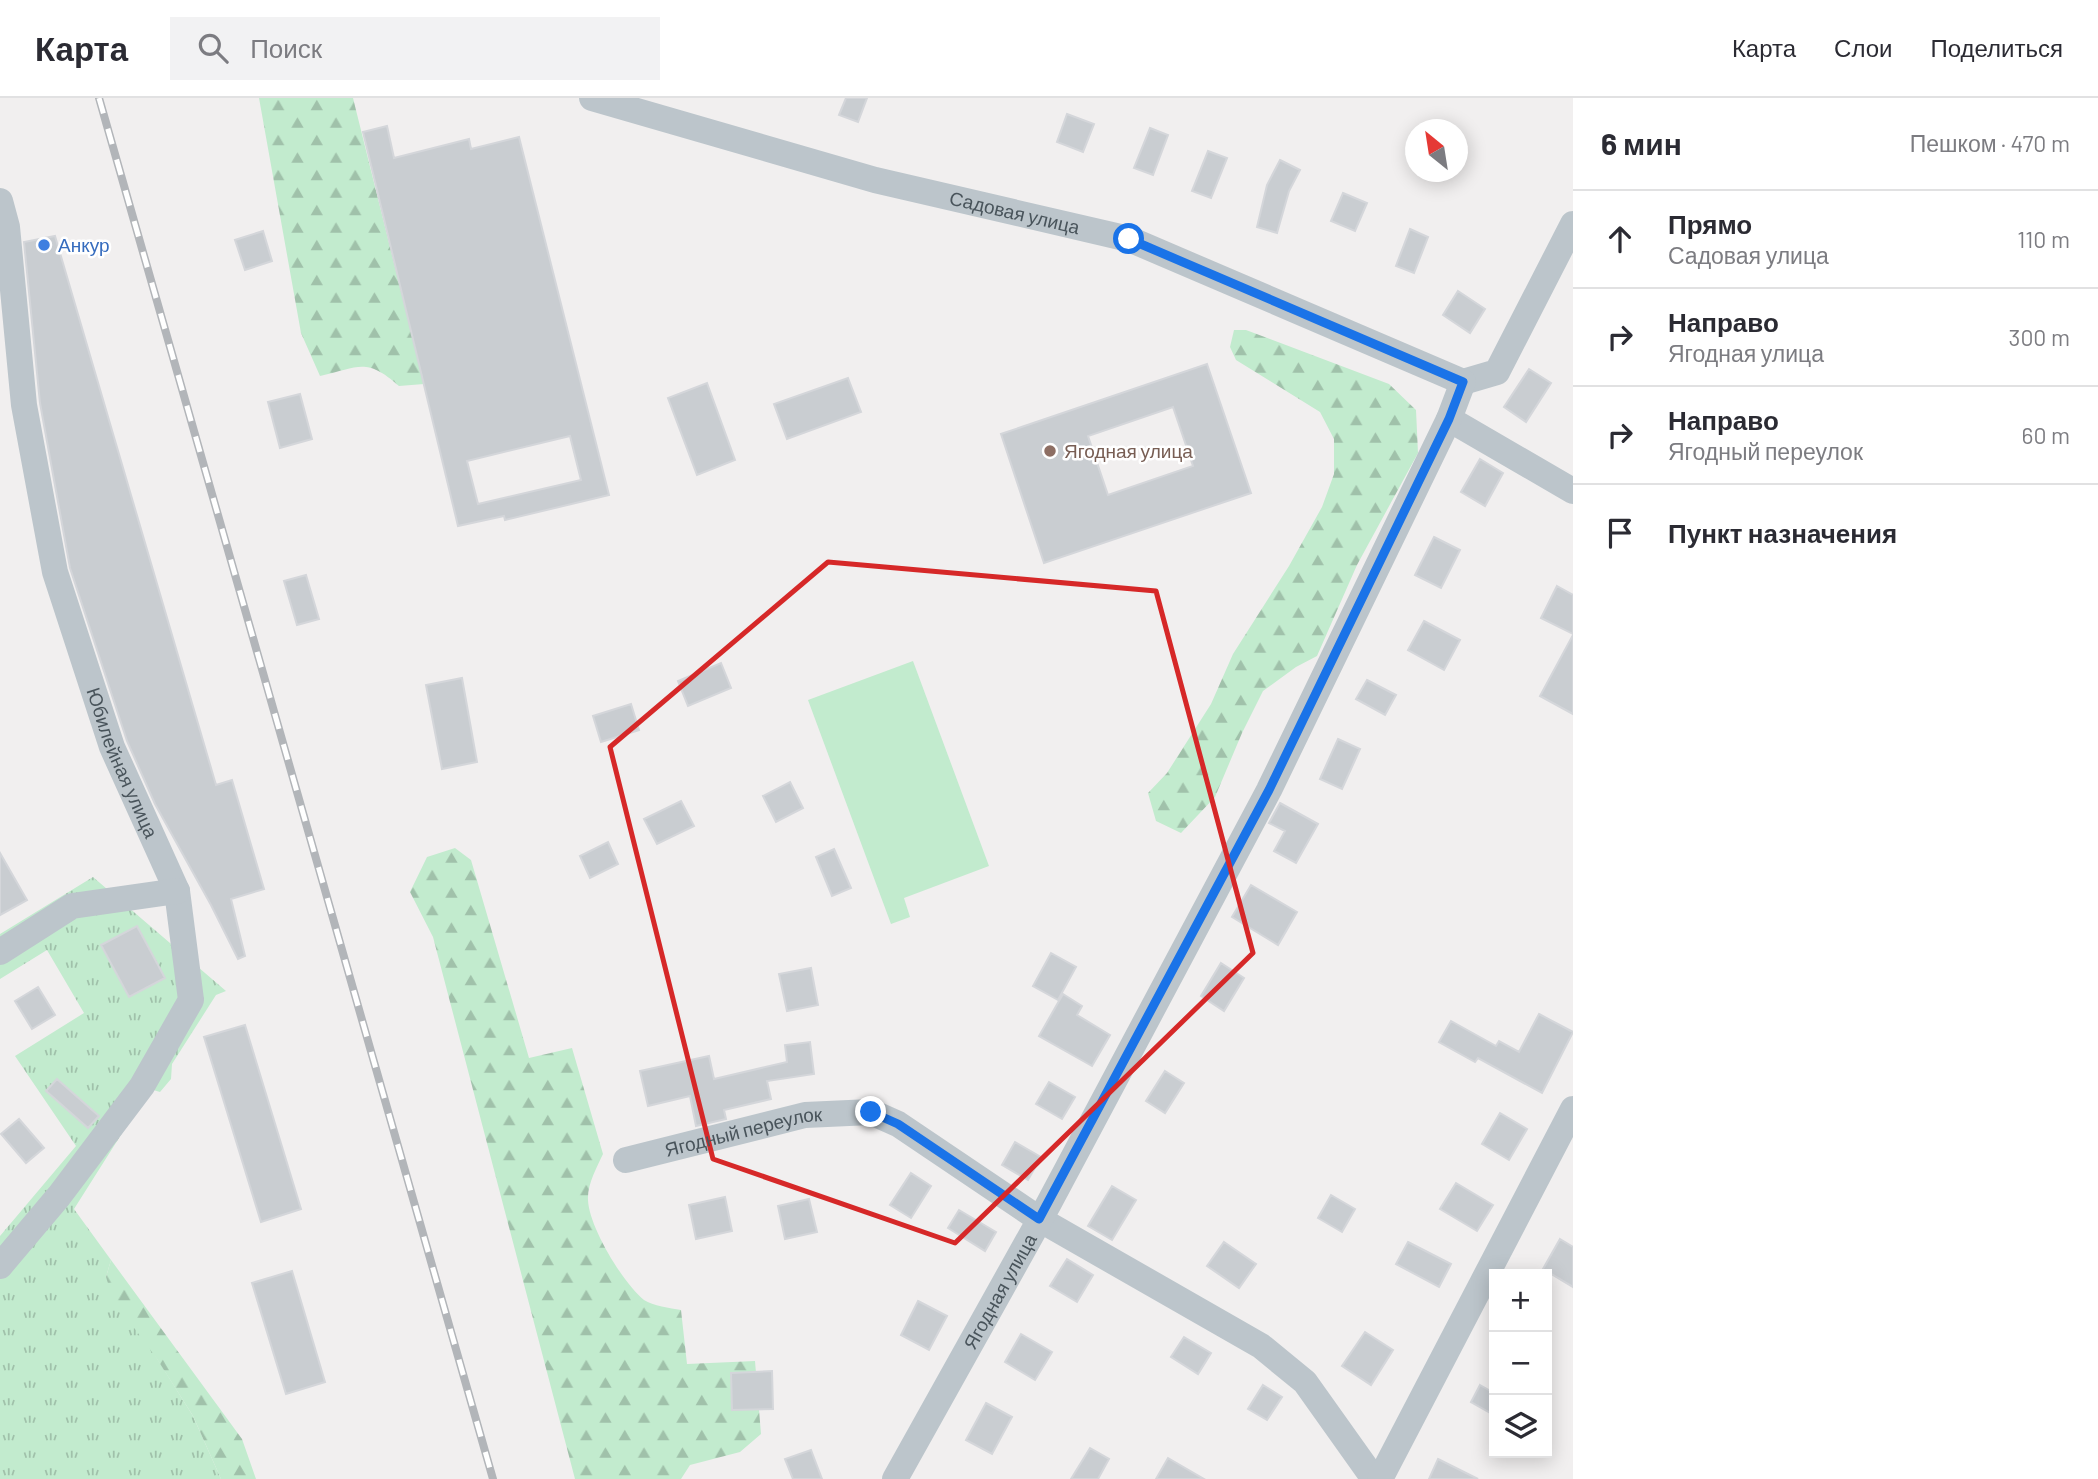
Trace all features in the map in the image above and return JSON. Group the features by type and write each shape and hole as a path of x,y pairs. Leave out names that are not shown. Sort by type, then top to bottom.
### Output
{"street":[{"name":"Садовая улица","path":"592,98 875,180 1129,239 1463,382"},
{"name":"Юбилейная улица","path":"0,201 8,227 24,405 55,572 112,747 177,891 191,1000 142,1086 59,1196 0,1265"},
{"path":"1463,382 1497,372 1573,224"},
{"name":"Ягодная улица","path":"895,1479 1039,1219 1269,790 1449,419 1463,382"},
{"path":"1449,419 1573,491"},
{"path":"0,952 72,906 177,891"},
{"path":"1380,1479 1573,1109"},
{"name":"Ягодный переулок","path":"626,1160 805,1115 871,1112 898,1124 1039,1219 1261,1346 1305,1382 1374,1479"}],"highlighted area":[{"path":"828,562 1156,591 1253,953 955,1243 713,1159 610,747"}],"green space":[{"path":"259,98 353,98 424,384 399,386 378,371 362,367 320,376 301,333"},
{"path":"1234,330 1246,330 1389,384 1416,410 1418,453 1357,565 1317,656 1296,667 1263,691 1215,797 1181,833 1156,821 1148,793 1167,773 1211,704 1233,654 1289,566 1322,507 1334,474 1334,439 1320,412 1236,360 1230,347"},
{"path":"913,661 989,866 904,898 910,917 891,924 808,700"},
{"path":"455,848 471,860 529,1058 572,1048 603,1154 591,1182 588,1200 594,1225 608,1254 644,1300 681,1310 687,1364 755,1361 761,1434 740,1452 690,1465 681,1479 575,1479 433,937 410,892 427,857"},
{"path":"93,877 226,991 216,995 172,1064 171,1079 160,1092 150,1089 74,1209 111,1260 106,1277 193,1416 221,1479 0,1479 0,1236 76,1146 15,1056 84,1013 47,950 0,979 0,934"},
{"path":"111,1260 242,1439 256,1479 221,1479 193,1416 157,1359 113,1299 106,1277"}],"building":[{"path":"846,98 867,98 858,122 839,115"},
{"path":"1067,114 1094,124 1083,152 1057,142"},
{"path":"387,126 394,158 469,139 471,149 519,137 609,495 505,520 504,516 458,526 363,132","holes":["570,436 581,480 478,504 467,461"]},
{"path":"1150,128 1168,135 1153,175 1134,168"},
{"path":"1208,151 1227,158 1211,198 1192,191"},
{"path":"1280,160 1300,170 1289,191 1277,233 1257,227 1267,185"},
{"path":"1343,193 1367,203 1355,231 1331,221"},
{"path":"1410,229 1428,237 1414,273 1396,266"},
{"path":"263,231 272,261 245,270 235,240"},
{"path":"55,236 216,785 232,780 264,889 231,899 245,956 238,959 155,804 127,741 70,568 40,403 24,242"},
{"path":"1458,291 1485,309 1470,333 1443,315"},
{"name":"Ягодная улица","path":"1207,364 1251,493 1044,563 1001,434","holes":["1173,407 1193,466 1108,495 1088,436"]},
{"path":"1529,369 1551,383 1526,422 1504,407"},
{"path":"848,378 861,412 787,439 774,404"},
{"path":"707,383 735,460 697,475 668,398"},
{"path":"300,394 312,439 280,448 268,402"},
{"path":"1480,459 1503,473 1485,506 1461,492"},
{"path":"1434,537 1460,550 1441,588 1415,575"},
{"path":"306,575 319,619 297,625 284,581"},
{"path":"1557,586 1573,595 1573,634 1541,618"},
{"path":"1424,621 1460,640 1444,670 1408,650"},
{"path":"1573,635 1573,714 1540,696"},
{"path":"721,663 731,688 688,706 678,681"},
{"path":"462,678 477,762 442,769 426,685"},
{"path":"1367,680 1396,695 1385,715 1356,699"},
{"path":"631,704 639,730 601,742 593,716"},
{"path":"1338,739 1360,749 1342,789 1320,779"},
{"path":"790,782 803,808 776,822 763,796"},
{"path":"681,801 694,826 657,844 644,819"},
{"path":"1280,803 1318,824 1296,863 1274,851 1285,831 1269,823"},
{"path":"608,842 618,864 590,878 580,856"},
{"path":"834,849 851,888 832,896 816,857"},
{"path":"0,853 27,900 0,915"},
{"path":"1251,885 1297,912 1278,945 1232,917"},
{"path":"137,926 165,978 129,997 101,945"},
{"path":"1051,953 1076,967 1058,1000 1033,986"},
{"path":"1221,963 1244,978 1224,1011 1201,996"},
{"path":"811,968 818,1005 787,1011 779,974"},
{"path":"38,987 55,1015 32,1029 15,1001"},
{"path":"1063,994 1082,1006 1077,1015 1110,1035 1092,1066 1039,1036"},
{"path":"1539,1014 1573,1032 1542,1093 1478,1058 1475,1062 1439,1042 1451,1021 1496,1046 1499,1041 1519,1052"},
{"path":"245,1025 301,1209 261,1222 204,1037"},
{"path":"810,1042 814,1074 767,1081 771,1099 724,1110 726,1119 696,1126 690,1096 648,1106 640,1071 709,1056 714,1079 787,1062 785,1045"},
{"path":"1165,1071 1184,1083 1165,1113 1146,1101"},
{"path":"57,1079 99,1116 88,1128 46,1091"},
{"path":"1049,1082 1075,1097 1062,1119 1036,1104"},
{"path":"1500,1113 1527,1129 1509,1160 1482,1144"},
{"path":"19,1119 44,1148 26,1163 1,1134"},
{"path":"1015,1142 1041,1157 1028,1180 1002,1165"},
{"path":"911,1173 931,1186 911,1218 890,1205"},
{"path":"1456,1183 1493,1205 1477,1231 1440,1209"},
{"path":"1112,1186 1136,1200 1112,1240 1088,1226"},
{"path":"1331,1195 1355,1209 1342,1232 1318,1218"},
{"path":"725,1197 732,1231 696,1239 689,1205"},
{"path":"809,1199 817,1232 785,1239 778,1206"},
{"path":"959,1210 996,1232 985,1251 948,1228"},
{"path":"1560,1239 1573,1247 1573,1287 1552,1274 1552,1269 1543,1269"},
{"path":"1224,1242 1256,1264 1239,1288 1207,1266"},
{"path":"1408,1242 1451,1264 1439,1287 1396,1264"},
{"path":"1067,1259 1093,1275 1077,1302 1050,1286"},
{"path":"292,1271 325,1382 286,1394 252,1283"},
{"path":"918,1301 947,1316 929,1350 901,1335"},
{"path":"1365,1332 1393,1350 1371,1385 1342,1366"},
{"path":"1021,1334 1052,1352 1035,1380 1005,1362"},
{"path":"1184,1337 1211,1353 1198,1374 1171,1357"},
{"path":"772,1371 773,1409 732,1410 731,1373"},
{"path":"1263,1385 1282,1397 1267,1420 1248,1409"},
{"path":"1480,1385 1489,1390 1489,1412 1471,1402"},
{"path":"986,1403 1012,1417 992,1454 966,1440"},
{"path":"1090,1448 1109,1459 1098,1479 1071,1479"},
{"path":"811,1450 822,1479 793,1479 785,1459"},
{"path":"1168,1458 1204,1479 1156,1479"},
{"path":"1438,1459 1478,1479 1429,1479"}],"railway":[{"path":"99,98 493,1479"}],"place":[{"name":"Анкур","path":"44,245"},
{"name":"Ягодная улица","path":"1050,451"}],"route":[{"path":"871,1112 898,1124 1039,1219 1269,790 1449,419 1463,382 1129,239"}]}
